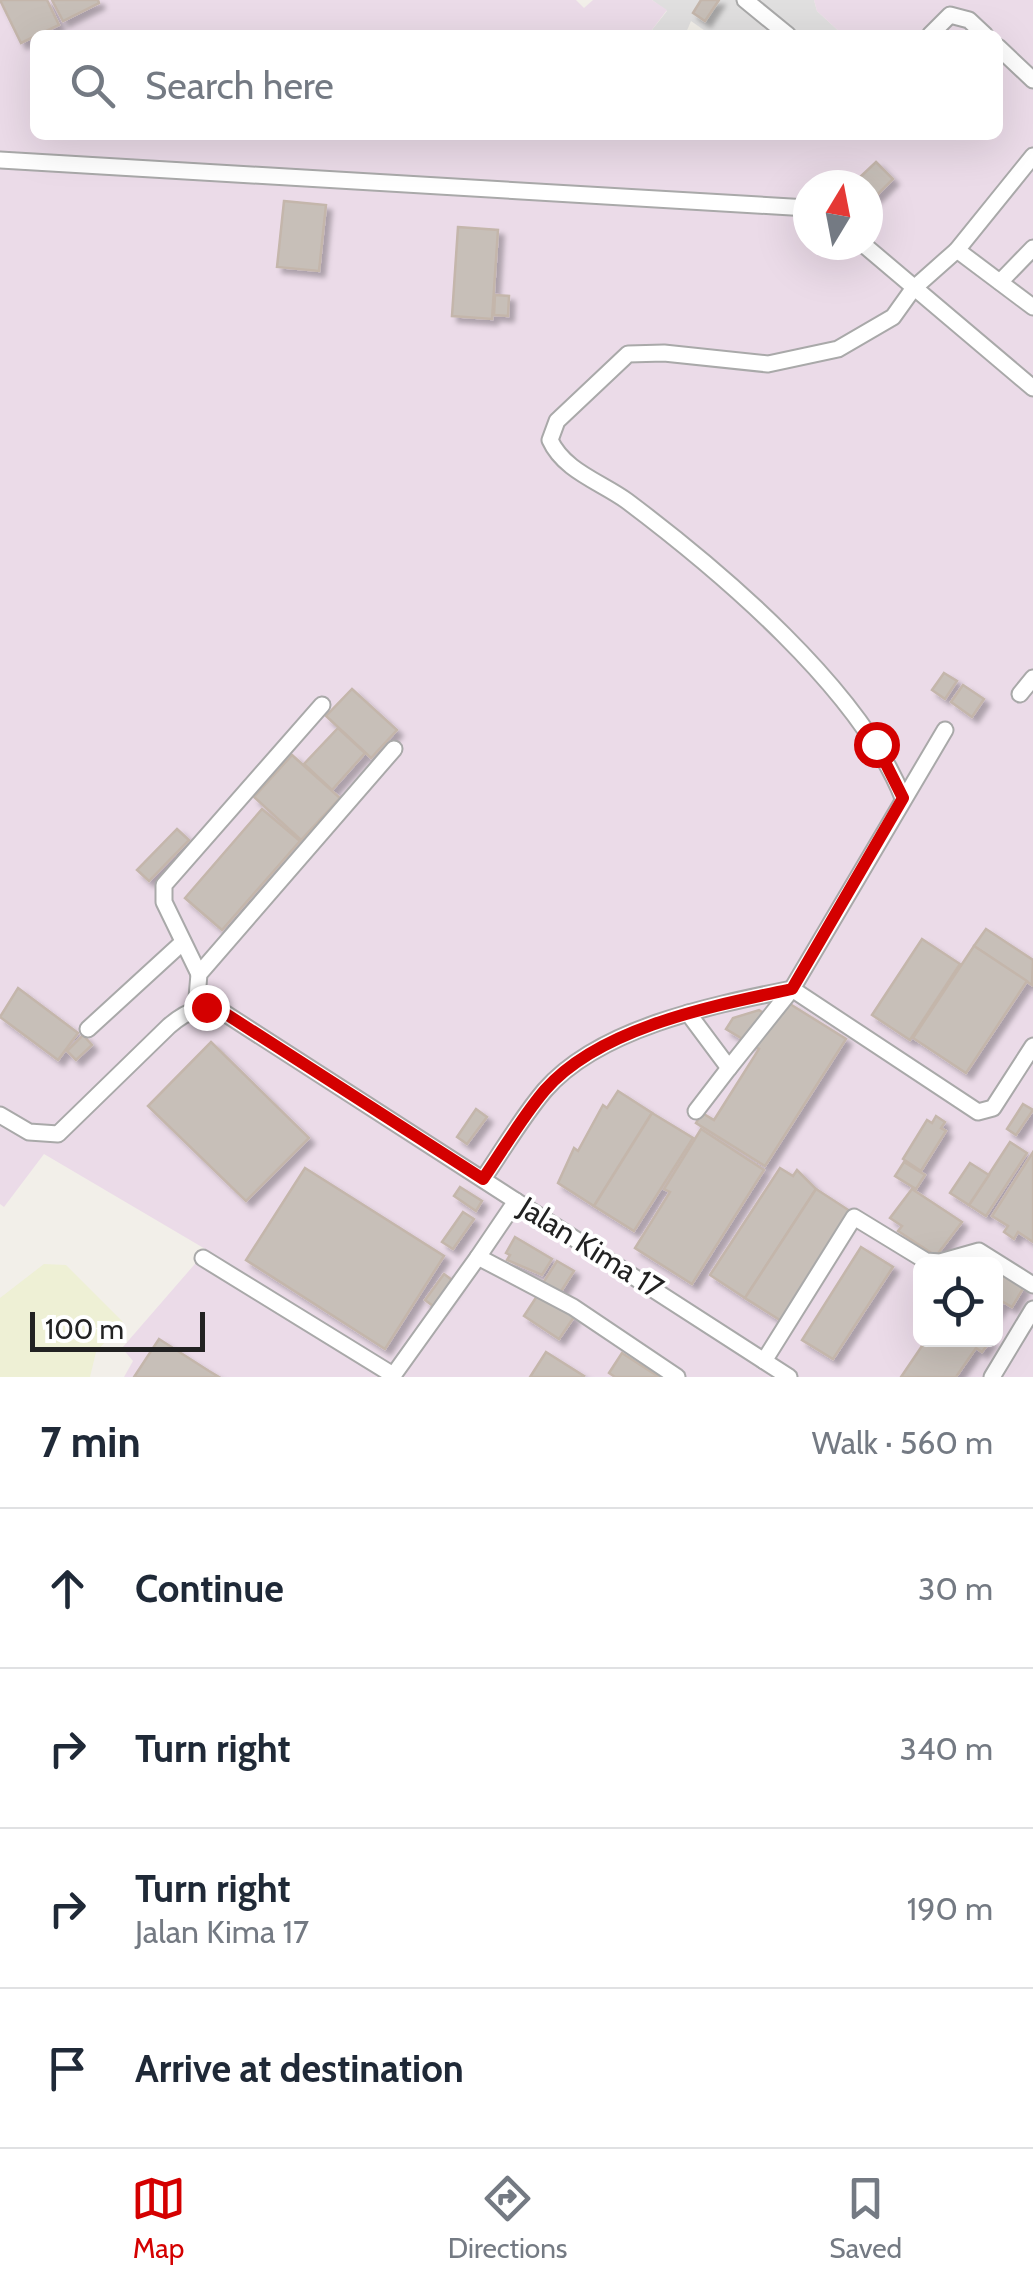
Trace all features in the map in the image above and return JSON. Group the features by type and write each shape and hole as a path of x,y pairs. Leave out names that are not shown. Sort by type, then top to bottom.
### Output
{"street":[{"path":"745,0 782,30"},
{"path":"935,30 950,15 969,20 980,30"},
{"path":"1003,52 1033,80"},
{"path":"903,798 876,744 778,629 626,500 556,454 550,440 556,422 628,354 768,364 838,350 893,318 913,289 956,250 1033,156"},
{"path":"0,160 793,207"},
{"path":"1000,282 1033,248"},
{"path":"956,250 1033,307"},
{"path":"881,260 1033,388"},
{"path":"1020,694 1033,678"},
{"path":"0,1116 28,1132 58,1134 169,1026 196,1009 199,974 164,902 168,876 322,705"},
{"path":"696,1111 792,989 944,730"},
{"path":"199,974 394,749"},
{"path":"88,1029 183,942"},
{"path":"483,1179 545,1090 566,1070 640,1030 688,1013 792,989 978,1112 993,1108 1033,1046"},
{"name":"Jalan Kima 17","path":"196,1009 206,1007 226,1014 516,1200 769,1369 789,1377"},
{"path":"688,1013 729,1068"},
{"path":"203,1258 392,1376 516,1200"},
{"path":"769,1369 854,1217 926,1261 986,1253 1033,1285"},
{"path":"478,1257 572,1307 678,1377"},
{"path":"992,1377 1033,1310"}],"shaded area":[{"path":"0,0 576,0 584,8 593,0 652,0 667,10 652,30 30,30 30,140 1003,140 1003,30 838,30 817,11 814,0 1033,0 1033,1377 124,1377 133,1361 122,1348 207,1250 44,1154 4,1207 0,1204"},
{"path":"652,0 814,0 817,11 838,30 704,30 691,21 687,30 652,30 667,11"}],"green space":[{"path":"44,1264 66,1265 123,1322 96,1352 90,1377 0,1377 0,1298"}],"building":[{"path":"0,0 47,0 59,25 48,30 30,30 30,39 21,43"},
{"path":"52,0 98,0 99,3 63,21"},
{"path":"701,0 719,0 705,21 693,13"},
{"path":"876,162 893,179 883,189 883,170 868,170"},
{"path":"284,201 326,205 319,271 277,267"},
{"path":"458,227 498,230 492,319 452,316"},
{"path":"495,295 509,296 508,316 494,315"},
{"path":"944,673 957,681 945,699 932,690"},
{"path":"963,685 984,699 972,717 951,702"},
{"path":"352,689 397,730 371,758 326,716"},
{"path":"338,728 365,753 332,790 304,764"},
{"path":"292,755 340,798 301,840 254,797"},
{"path":"262,809 300,841 222,930 185,898"},
{"path":"177,829 189,840 149,881 137,870"},
{"path":"986,929 1033,960 1032,985 974,946"},
{"path":"922,939 960,964 910,1040 872,1015"},
{"path":"974,946 1027,981 966,1073 913,1038"},
{"path":"18,988 78,1033 58,1060 0,1017"},
{"path":"790,1004 846,1039 765,1166 696,1123 702,1113 714,1120 759,1049 726,1029 733,1018 759,1010 771,1018 778,1006"},
{"path":"83,1035 92,1045 76,1060 67,1051"},
{"path":"211,1042 309,1138 246,1201 148,1106"},
{"path":"618,1091 652,1113 594,1206 558,1183 574,1148 578,1151 603,1105 607,1108"},
{"path":"1023,1104 1033,1110 1016,1135 1007,1129"},
{"path":"476,1109 487,1117 467,1144 457,1137"},
{"path":"652,1113 693,1138 634,1231 594,1206"},
{"path":"936,1116 945,1122 941,1128 946,1131 921,1171 903,1159 927,1120 932,1123"},
{"path":"701,1129 764,1170 692,1284 635,1248 670,1192 664,1189"},
{"path":"1010,1142 1027,1153 986,1216 969,1205"},
{"path":"1033,1152 1033,1242 1018,1232 1014,1239 1004,1232 1008,1226 992,1216"},
{"path":"904,1162 925,1175 916,1189 895,1176"},
{"path":"970,1163 989,1175 969,1205 950,1193"},
{"path":"305,1168 444,1256 385,1349 246,1260"},
{"path":"780,1168 793,1176 797,1170 816,1189 745,1298 710,1275"},
{"path":"460,1187 482,1201 476,1211 454,1196"},
{"path":"816,1189 853,1213 783,1322 745,1298"},
{"path":"912,1189 962,1222 936,1256 898,1231 902,1226 890,1218"},
{"path":"463,1212 474,1219 453,1249 442,1242"},
{"path":"515,1237 552,1259 542,1275 507,1260 510,1255 506,1253"},
{"path":"861,1247 893,1267 833,1359 802,1340"},
{"path":"557,1261 574,1271 560,1293 543,1283"},
{"path":"444,1274 456,1283 437,1309 425,1300"},
{"path":"1003,1274 1024,1287 1012,1307 1003,1302"},
{"path":"539,1293 574,1317 559,1339 524,1316"},
{"path":"159,1339 209,1371 219,1377 134,1377"},
{"path":"921,1347 986,1347 982,1352 976,1348 956,1377 901,1377"},
{"path":"546,1352 584,1376 530,1377"},
{"path":"622,1353 659,1377 615,1377 609,1373"}],"route":[{"path":"206,1007 226,1014 483,1179 545,1090 566,1070 640,1030 688,1013 792,989 903,798 876,744"}]}
